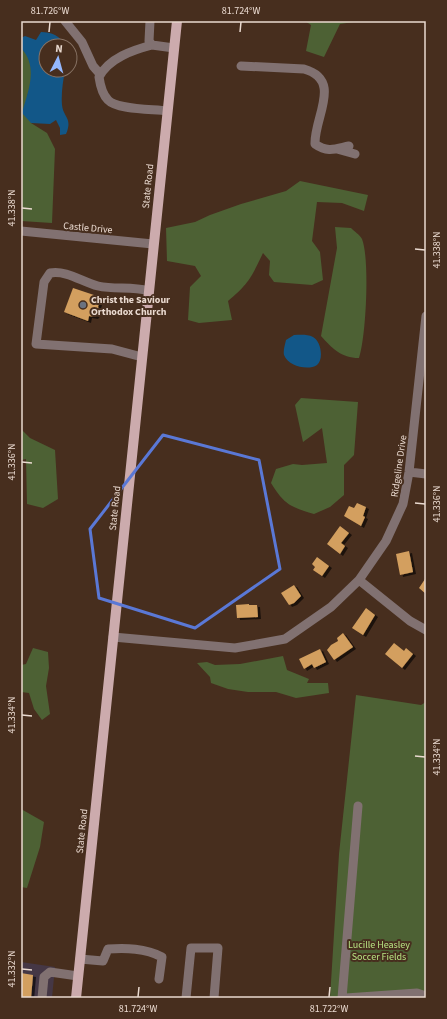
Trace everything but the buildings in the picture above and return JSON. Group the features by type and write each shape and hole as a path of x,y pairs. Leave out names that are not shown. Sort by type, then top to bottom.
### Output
{"main road":[{"name":"State Road","path":"76,998 177,21"}],"street":[{"path":"65,21 82,42 93,66 100,74"},
{"path":"150,21 149,41 152,45"},
{"path":"167,111 116,106 108,100 100,85 99,77 100,74 116,60 132,50 152,45 174,48"},
{"path":"241,66 304,69 315,72 322,78 326,91 315,136 315,144 323,150 349,146"},
{"path":"337,149 355,154"},
{"name":"Castle Drive","path":"21,231 153,244"},
{"path":"142,357 112,350 36,344 44,282 50,273 60,272 97,286 110,288 138,288 148,291"},
{"name":"Ridgeline Drive","path":"113,637 235,648 285,638 330,607 359,580 386,541 404,504 426,322"},
{"path":"409,472 426,474"},
{"path":"359,580 410,621 426,630"},
{"path":"342,998 358,806"},
{"path":"80,960 103,961 108,949 122,948 151,951 162,957 159,980"},
{"path":"186,998 192,948 218,948 214,998"},
{"path":"42,998 44,977 50,972 78,976"},
{"path":"346,998 417,993 426,996"}],"highlighted area":[{"path":"163,435 259,460 280,569 195,628 99,598 90,529"}],"shaded area":[{"path":"21,962 55,967 52,998 21,998"}],"green space":[{"path":"305,21 360,21 340,24 324,57 306,51 311,25"},
{"path":"21,48 27,54 31,66 31,86 27,96 31,123 47,133 55,149 52,223 21,221"},
{"path":"300,181 368,195 364,211 342,203 317,202 312,241 320,252 323,280 312,285 274,282 269,275 270,261 263,253 249,280 228,301 232,320 199,323 188,320 190,287 201,276 195,266 167,261 166,228 195,222 241,204 286,191"},
{"path":"335,227 351,228 362,239 364,249 366,263 366,298 364,334 359,358 353,358 337,352 321,336 337,248"},
{"path":"301,398 358,402 354,455 344,465 344,495 330,507 314,514 288,504 271,483 276,469 293,464 302,465 327,463 322,428 303,442 295,405"},
{"path":"21,429 30,438 55,450 58,499 43,508 27,504 26,459 21,460"},
{"path":"33,648 48,652 49,668 46,686 50,714 42,720 34,709 29,693 21,692 21,665 26,664"},
{"path":"283,656 287,670 309,679 307,683 328,683 329,693 296,698 276,692 248,692 228,689 211,683 210,677 197,663 207,662 215,665 240,664"},
{"name":"Lucille Heasley Soccer Fields","path":"356,695 421,705 426,702 426,998 330,998 339,854"},
{"path":"21,809 44,822 40,847 27,888 21,887"}],"water":[{"path":"41,32 56,35 59,38 38,38 38,78 64,78 62,101 63,109 68,121 68,129 66,134 60,135 60,128 56,120 50,124 31,123 22,113 29,88 31,71 30,63 21,48 21,38 25,36 36,40"},
{"path":"294,335 308,335 316,339 321,350 320,359 317,365 309,368 294,365 286,359 284,355 284,348 286,340"}],"place":[{"name":"Christ the Saviour Orthodox Church","path":"83,305"}]}
